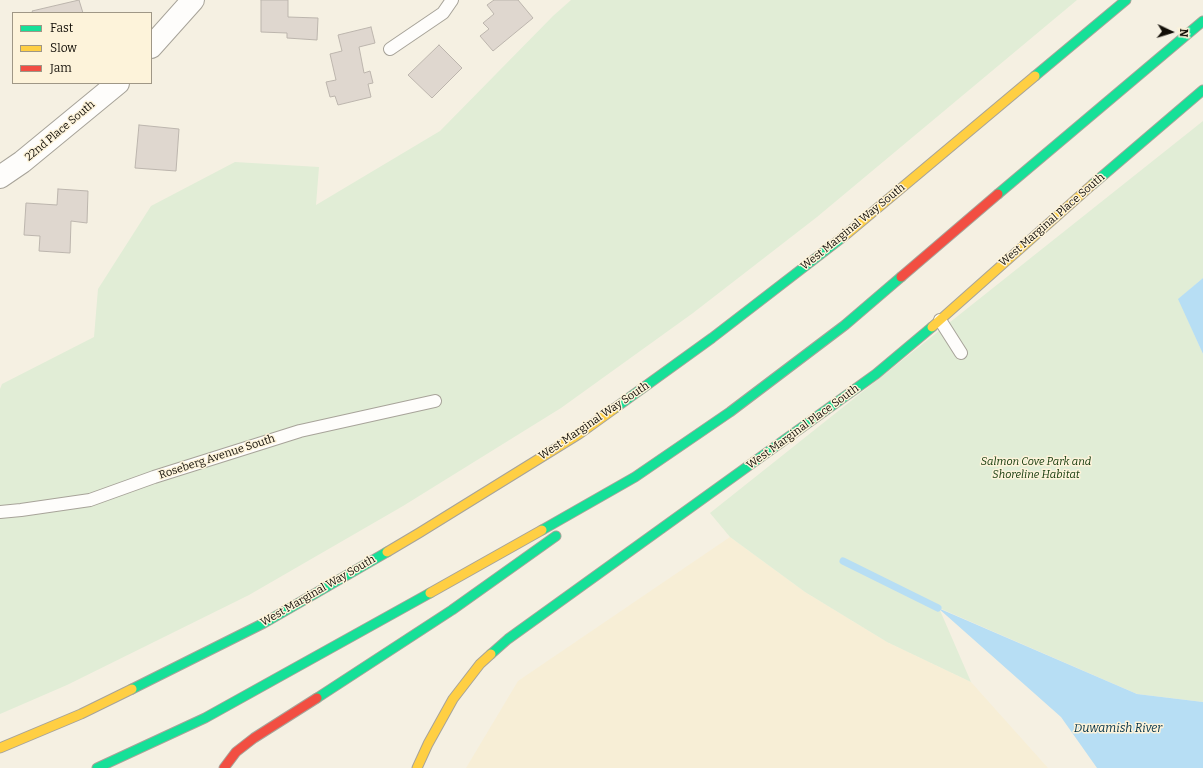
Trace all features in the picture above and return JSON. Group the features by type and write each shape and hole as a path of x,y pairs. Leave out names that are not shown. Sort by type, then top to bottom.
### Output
{"main road":[{"name":"West Marginal Way South","path":"0,748 80,714 264,623 419,533 579,434 712,338 837,242 1126,0"},
{"path":"578,520 635,478 730,412 844,325 1203,21"},
{"name":"West Marginal Place South","path":"418,768 428,744 454,699 480,664 508,639 876,374 940,320 1058,214 1203,90"},
{"path":"97,768 205,718 635,478"},
{"path":"224,768 236,752 260,733 331,689 452,610 565,529"}],"street":[{"path":"152,46 193,0"},
{"name":"22nd Place South","path":"0,178 22,162 117,84"}],"lane":[{"path":"390,49 443,13 452,0"},
{"path":"940,320 961,353"},
{"name":"Roseberg Avenue South","path":"0,512 90,500 154,477 300,431 435,401"}],"shaded area":[{"path":"730,537 805,592 887,642 971,682 1048,768 466,768 518,681"}],"green space":[{"path":"571,0 1077,0 817,217 693,313 561,408 403,506 249,595 67,685 0,714 0,389 2,384 94,337 98,289 151,206 235,162 319,167 316,205 440,131 553,16"},
{"name":"Salmon Cove Park and Shoreline Habitat","path":"1203,121 1203,278 1179,299 1203,354 1203,702 1137,694 939,608 971,682 887,642 805,592 730,537 710,513"}],"water":[{"path":"1203,278 1203,354 1178,299"},
{"name":"Duwamish River","path":"938,608 1137,694 1203,702 1203,768 1097,768 1061,717"}],"building":[{"path":"79,0 83,12 32,12"},
{"path":"261,0 288,0 288,17 318,18 317,40 287,38 287,33 261,32"},
{"path":"494,0 518,0 533,18 493,51 480,36 489,29 483,23 494,14 487,5"},
{"path":"371,27 375,43 359,47 364,73 370,71 373,83 368,84 371,97 338,105 335,96 330,97 326,82 336,80 330,54 342,51 338,35"},
{"path":"439,45 462,68 432,98 408,75"},
{"path":"139,125 179,129 176,171 135,168"},
{"path":"58,189 88,191 87,223 71,221 70,253 39,251 40,236 24,235 26,203 57,205"}],"waterway":[{"path":"843,561 938,608"}],"traffic: fast":[{"path":"1035,76 1126,0"},
{"path":"998,194 1203,21"},
{"path":"1093,184 1203,90"},
{"path":"615,408 712,338 843,237"},
{"path":"542,530 635,477 730,412 845,325 901,277"},
{"path":"491,654 508,639 876,374 932,327"},
{"path":"317,698 452,610 556,536"},
{"path":"132,689 264,623 387,552"},
{"path":"97,768 205,718 430,593"}],"traffic: slow":[{"path":"843,237 1035,76"},
{"path":"932,327 1093,184"},
{"path":"387,552 579,434 615,408"},
{"path":"430,593 542,530"},
{"path":"417,768 428,744 453,699 480,664 491,654"},
{"path":"0,748 81,714 132,689"}],"traffic: jam":[{"path":"901,277 998,194"},
{"path":"224,768 236,752 254,738 317,698"}]}
